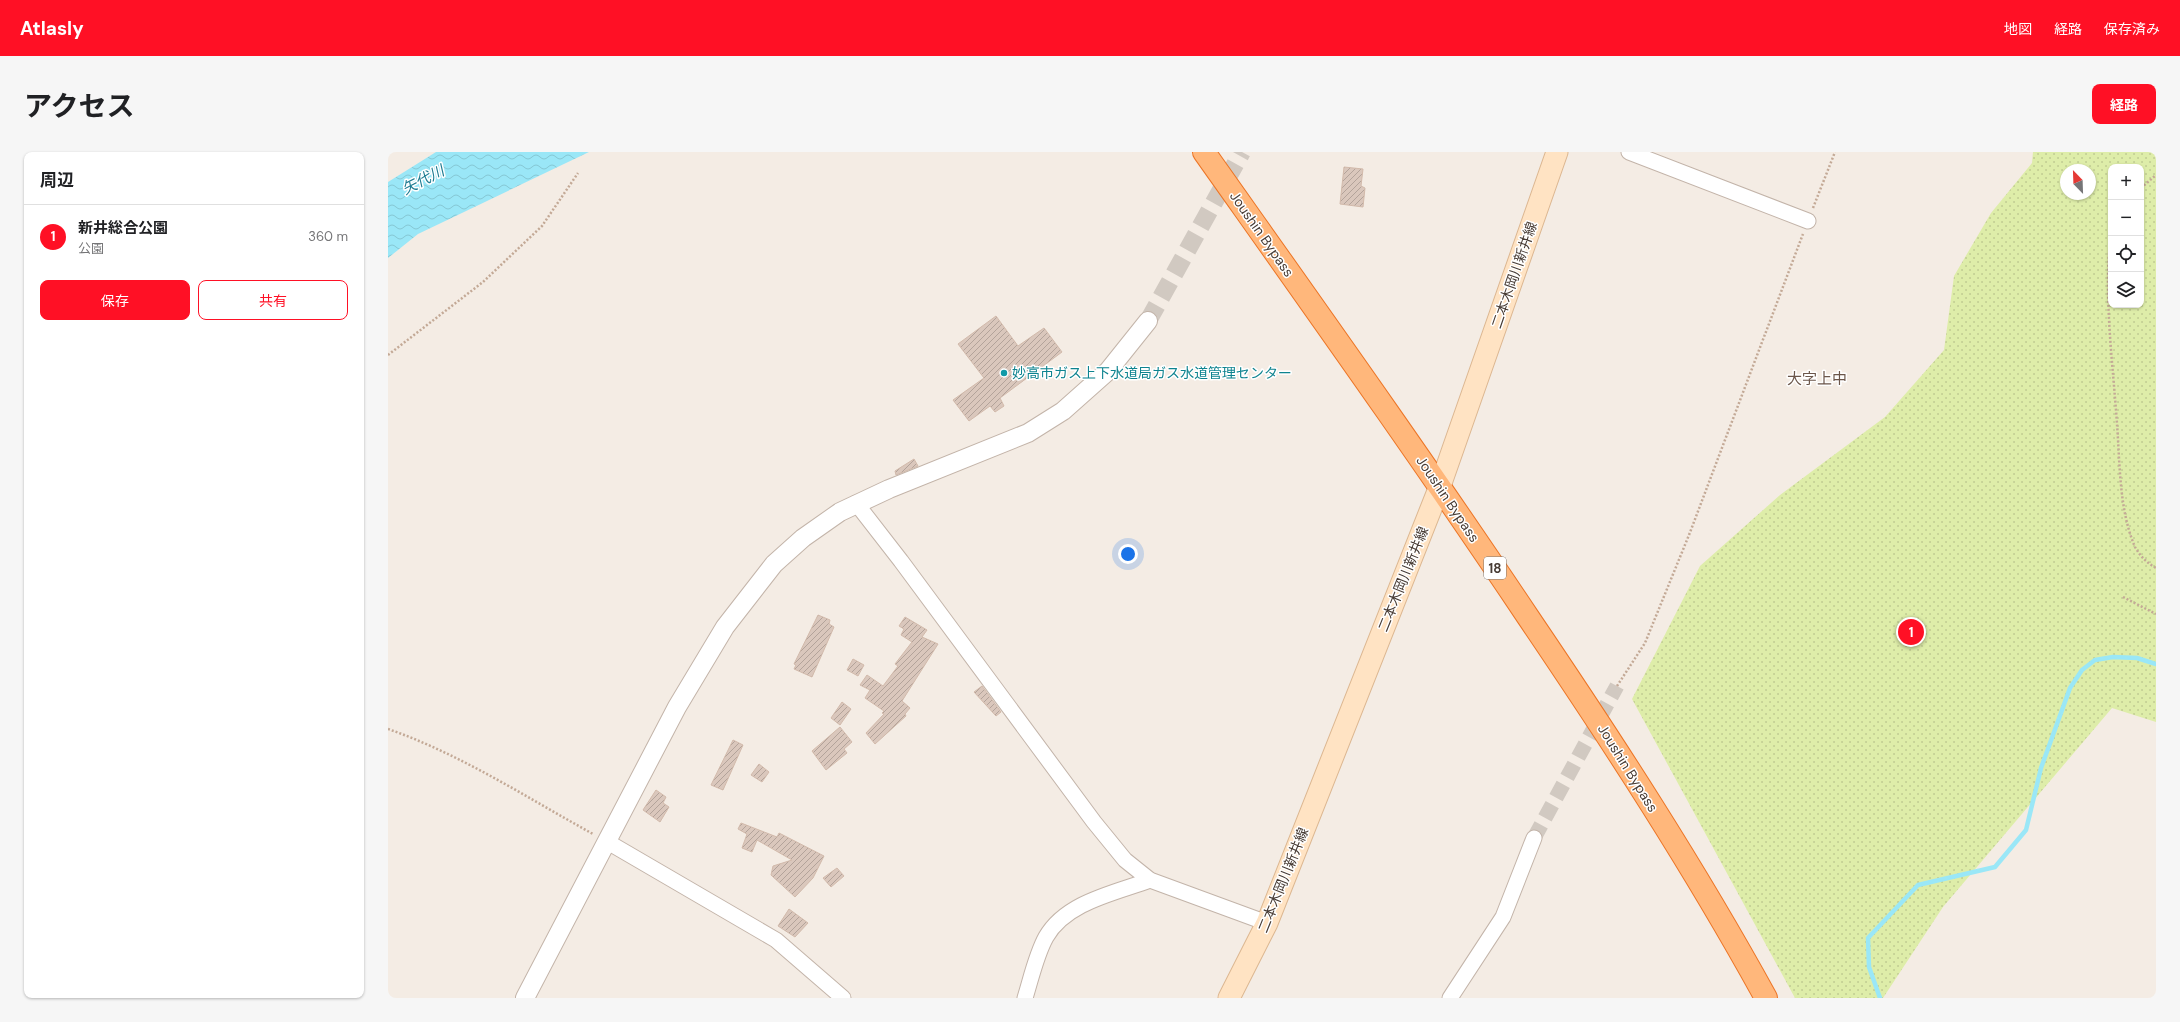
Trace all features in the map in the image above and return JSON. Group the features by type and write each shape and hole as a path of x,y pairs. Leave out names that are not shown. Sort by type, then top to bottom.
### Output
{"highway":[{"name":"Joushin Bypass","path":"1204,152 1440,486 1620,753 1703,889 1766,998"}],"main road":[{"name":"二本木岡川新井線","path":"1229,998 1267,923 1440,486 1557,152"}],"street":[{"path":"1629,152 1808,221"},
{"path":"525,998 677,707 725,627 774,564 797,543 840,512 856,503 1028,433 1063,411 1108,371 1148,322"},
{"path":"856,503 901,561 1094,822 1125,860 1150,880 1267,923"},
{"path":"1450,998 1503,917 1534,838"},
{"path":"606,841 776,940 843,998"},
{"path":"1025,998 1045,938 1055,924 1078,907 1150,880"}],"path":[{"path":"1617,686 1645,643 1689,535 1835,152"},
{"path":"388,355 483,282 542,226 578,173"},
{"path":"2144,185 2156,175"},
{"path":"2111,236 2108,270 2111,348 2121,484 2128,524 2135,547 2143,559 2156,568"},
{"path":"2124,597 2156,614"},
{"path":"388,729 409,736 466,764 606,841"}],"green space":[{"path":"2033,152 2156,152 2156,722 2112,708 1943,907 1883,998 1795,998 1632,699 1700,566 1780,495 1885,417 1944,350 1954,276 1991,213 2032,163"}],"water":[{"name":"矢代川","path":"436,152 589,152 418,234 388,258 388,182"}],"building":[{"path":"1344,167 1363,169 1361,186 1365,188 1363,207 1340,204"},
{"path":"996,316 1018,346 1044,328 1062,352 1000,398 1004,406 995,412 990,406 969,421 953,400 984,378 958,344"},
{"path":"914,459 918,466 896,475 895,471"},
{"path":"818,615 830,620 829,624 834,627 812,677 794,669 796,665 794,664"},
{"path":"905,617 927,630 922,637 938,644 902,701 910,708 905,714 906,716 875,744 866,733 884,714 882,713 884,711 865,698 870,690 860,685 867,675 883,686 898,666 895,664 912,642 901,635 904,629 899,626"},
{"path":"853,659 864,665 858,676 847,670"},
{"path":"982,686 1001,712 996,716 974,692"},
{"path":"842,702 851,709 840,725 831,718"},
{"path":"840,727 852,742 844,749 847,753 826,770 812,751"},
{"path":"733,740 743,745 723,790 711,785"},
{"path":"759,764 769,772 762,782 751,775"},
{"path":"656,790 666,797 663,803 669,807 660,822 643,810"},
{"path":"741,823 777,837 779,833 824,856 813,878 795,897 771,875 773,866 792,860 757,840 752,852 742,848 747,834 738,829"},
{"path":"837,868 844,876 831,887 823,878"},
{"path":"789,909 808,923 795,937 778,926"}],"waterway":[{"path":"1880,998 1869,967 1868,938 1918,885 1995,867 2026,830 2041,768 2070,688 2082,670 2095,660 2113,657 2137,658 2156,664"}],"tunnel":[{"path":"1148,321 1242,152"},
{"path":"1534,838 1617,686"}],"place":[{"name":"妙高市ガス上下水道局ガス水道管理センター","path":"1004,373"},
{"name":"新井総合公園","path":"1911,632"}],"district":[{"name":"大字上中","path":"1817,379"}]}
